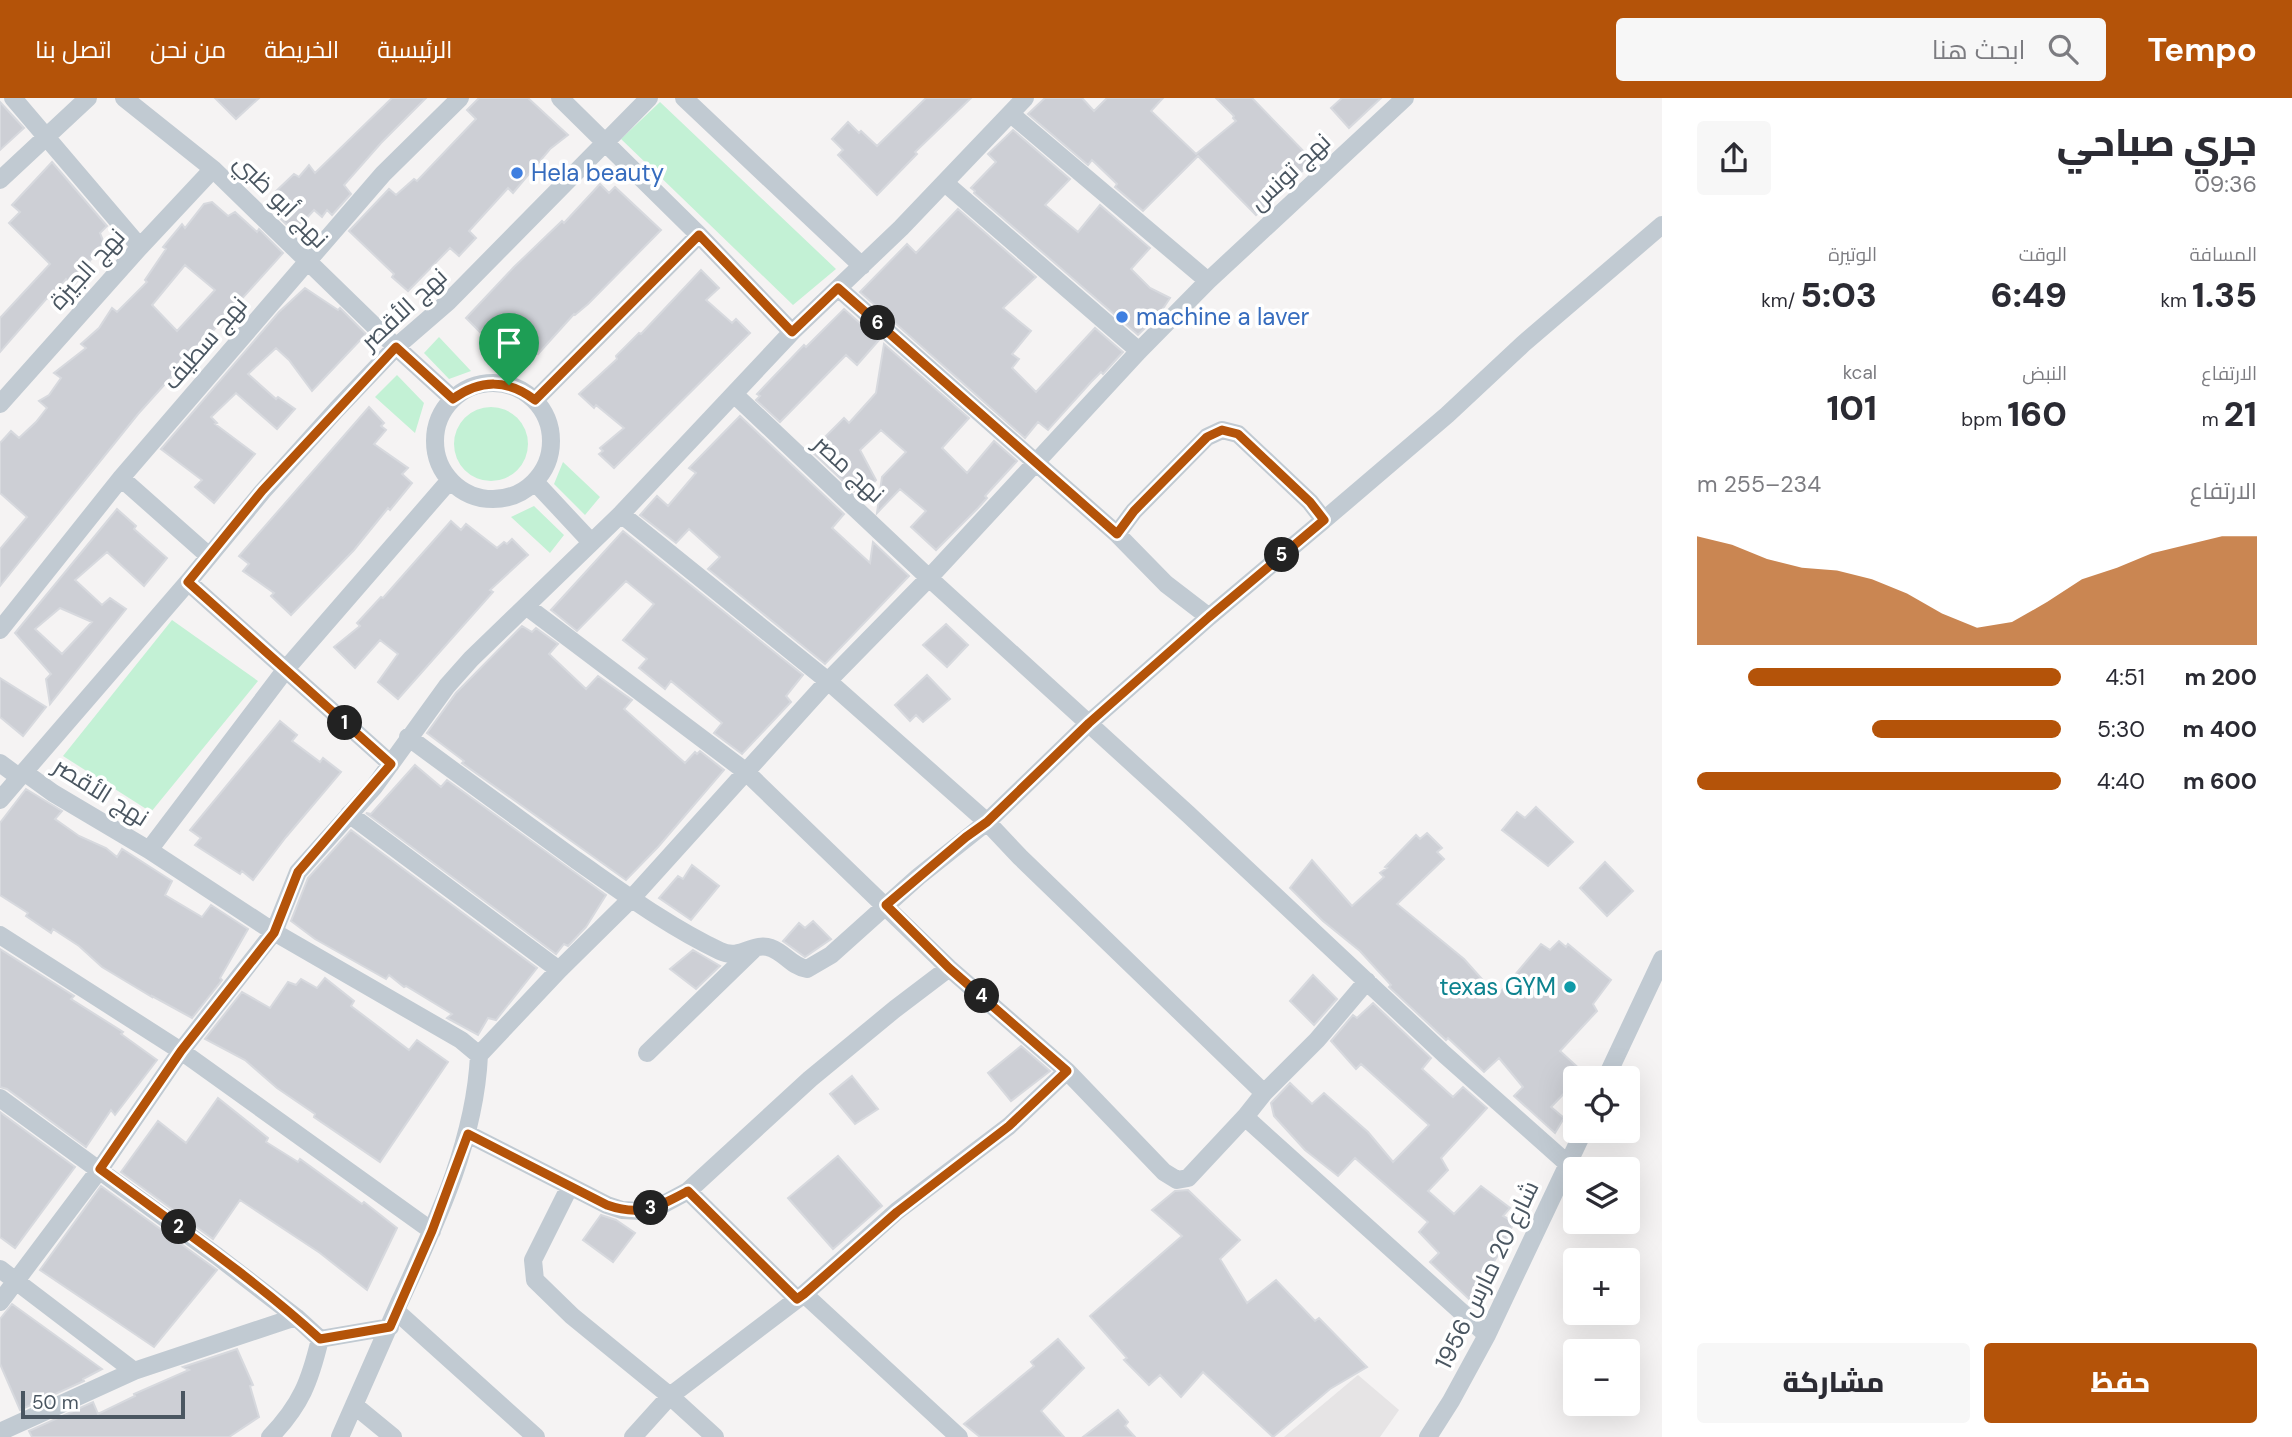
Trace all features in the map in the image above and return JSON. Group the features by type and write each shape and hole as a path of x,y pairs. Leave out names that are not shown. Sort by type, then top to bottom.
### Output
{"street":[{"path":"13,98 140,247"},
{"path":"0,180 88,98"},
{"name":"نهج أبو ظبي","path":"124,98 213,169 307,262 453,399"},
{"name":"نهج سطيف","path":"0,631 121,478 307,262 383,174 460,98"},
{"path":"560,98 699,235 792,332"},
{"name":"نهج الأقصر","path":"479,1055 461,1040 274,933 149,850 21,774 188,582 262,491 396,347 448,302 649,98"},
{"path":"684,98 862,266"},
{"path":"0,1302 100,1169 181,1051 274,933 298,872 391,764 408,737 471,659 621,514 792,332 862,266 1025,98"},
{"name":"نهج تونس","path":"479,1055 631,899 828,681 929,578 1139,351 1208,281 1405,98"},
{"path":"1011,114 1208,281"},
{"name":"نهج الجيزة","path":"0,404 213,169"},
{"path":"944,183 1139,351"},
{"path":"408,737 631,899 719,951 738,955 765,946 774,949 792,964 807,969 831,954 966,837 987,822 1089,723 1447,415 1523,344 1662,225"},
{"path":"535,400 699,235"},
{"path":"838,288 1117,534 1166,584 1209,617"},
{"path":"494,383 509,385 535,400 545,415 551,432 551,450 545,467 535,482 522,492 507,498 491,499 469,493 450,480 436,453 435,438 440,417 453,399 479,384 494,383"},
{"name":"نهج مصر","path":"735,395 1444,1054 1563,1160"},
{"path":"1117,534 1134,511 1207,437 1222,430 1238,434 1310,502 1324,520"},
{"path":"121,478 209,556"},
{"path":"149,850 286,669 450,480"},
{"path":"535,482 591,542"},
{"path":"621,514 828,681 987,822 1264,1093"},
{"path":"188,582 391,764"},
{"path":"526,606 745,771 949,968 1067,1071 1154,1163 1177,1180 1188,1178 1264,1093 1317,1040 1367,981"},
{"path":"0,763 21,774 0,800"},
{"path":"349,814 559,970"},
{"path":"0,935 181,1051 432,1231"},
{"path":"647,1053 756,948"},
{"path":"1612,1066 1662,959"},
{"path":"468,1134 607,1205 641,1212 662,1205 688,1191 810,1079 949,968"},
{"path":"340,1437 432,1231 468,1134 474,1107 479,1055"},
{"path":"633,1437 670,1396 800,1297 897,1212 1009,1126 1067,1071"},
{"path":"0,1098 100,1169 296,1317 320,1339"},
{"path":"1245,1117 1487,1335"},
{"name":"شارع 20 مارس 1956","path":"1428,1437 1487,1335 1563,1177"},
{"path":"570,1186 533,1259 535,1280 572,1316 670,1396 715,1437"},
{"path":"688,1191 800,1297 959,1437"},
{"path":"0,1269 134,1371"},
{"path":"0,1432 134,1371 296,1317"},
{"path":"320,1339 393,1319"},
{"path":"393,1319 536,1437"},
{"path":"270,1437 297,1405 310,1379 320,1339"},
{"path":"354,1405 393,1437"}],"shaded area":[{"path":"1358,1375 1399,1410 1380,1437 1284,1437"}],"green space":[{"path":"660,102 836,269 793,305 621,139"},
{"path":"439,337 471,371 449,379 424,353"},
{"path":"397,375 424,403 415,433 375,397"},
{"path":"491,407 505,410 517,418 525,430 528,444 525,458 517,470 505,478 491,481 477,478 465,470 457,458 454,444 457,430 465,418 477,410"},
{"path":"563,462 600,497 585,515 554,484"},
{"path":"534,506 564,535 550,553 511,517"},
{"path":"172,620 258,681 151,812 63,756"}],"building":[{"path":"215,98 259,98 236,119"},
{"path":"392,98 426,98 344,185 351,194 332,215 327,210 322,217 314,210 294,232 274,212 278,206 271,196 294,174 299,177 309,165 315,173"},
{"path":"479,98 528,98 568,135 550,149 513,193 508,188 469,231 476,238 459,256 450,248 408,291 349,231 389,189 396,195 414,179 417,181 476,119 467,110"},
{"path":"926,98 971,98 915,152 917,154 877,195 838,155 843,150 832,139 848,122 877,146"},
{"path":"1045,98 1082,98 1094,111 1107,98 1163,98 1151,111 1196,154 1236,121 1216,98 1252,98 1313,161 1256,215 1198,156 1143,211 1115,187 1117,184 1092,160 1088,165 1028,114"},
{"path":"1342,98 1381,98 1349,128 1331,108"},
{"path":"0,102 24,128 0,150"},
{"path":"1013,130 1070,179 1045,205 1078,232 1100,205 1150,248 1131,269 1150,288 1170,298 1160,313 1138,335 974,193 971,188 996,162 988,154"},
{"path":"52,162 107,226 100,233 104,243 73,286 66,279 50,300 47,298 0,352 0,318 50,264 9,223 20,212 12,205"},
{"path":"600,184 609,193 615,187 661,230 588,304 574,314 538,354 523,340 527,336 502,315 485,332 483,329 480,332 466,318 514,267 562,221 564,223"},
{"path":"212,202 228,216 235,212 257,232 259,229 283,253 138,414 0,586 0,549 27,517 0,493 0,443 11,431 19,438 36,422 47,408 39,401 49,395 61,378 54,373 86,348 81,344 99,328 112,308 117,312 147,282 145,280 166,249 163,247 182,224 185,228 204,204","holes":["185,265 215,290 177,331 152,305"]},
{"path":"958,209 1036,277 1003,308 1031,331 1012,354 1019,359 1012,368 1036,392 1095,328 1123,352 1103,374 1101,372 1091,382 1048,430 1038,422 1025,438 860,292 907,244 916,253"},
{"path":"701,270 719,288 706,300 732,323 736,319 750,333 614,468 599,454 603,451 600,448 624,428 596,405 594,408 579,394 617,359 616,356 641,334"},
{"path":"305,288 338,310 340,308 366,334 312,391 289,360 276,348 248,374 276,399 278,397 295,409 277,429 236,393 211,417 217,423 215,424 255,454 214,503 195,487 202,480 161,449 279,312"},
{"path":"844,309 879,340 857,365 846,355 780,422 756,400 760,396 757,394 804,345 806,347"},
{"path":"884,344 969,418 942,448 967,473 994,441 1017,461 985,496 987,498 978,508 936,550 911,527 926,511 900,489 877,513 882,477 906,452 881,430 860,450 876,480 860,497 810,450 844,418 849,423 876,393"},
{"path":"369,407 384,423 381,426 386,430 374,444 408,468 402,474 412,483 354,550 291,615 271,596 274,593 243,571 249,564 239,556"},
{"path":"740,416 844,514 832,528 870,563 873,542 909,576 825,664 708,569 720,557 689,529 676,543 640,515 657,496 668,506 696,473 689,468"},
{"path":"117,509 136,526 134,529 167,558 144,586 107,552 75,580 102,605 110,598 126,609 50,704 46,679 51,674 15,633","holes":["60,608 92,622 62,654 35,629"]},
{"path":"451,521 461,530 466,524 497,548 512,539 528,555 490,590 493,592 398,699 378,682 398,654 380,640 355,668 334,647 360,626 357,623 381,597 383,598"},
{"path":"623,531 803,675 786,696 791,702 742,754 714,733 722,723 671,681 665,689 639,668 647,659 623,640 654,604 626,581 577,631 551,610"},
{"path":"946,624 968,645 947,667 923,645"},
{"path":"522,626 532,632 536,628 558,644 549,654 586,689 598,676 632,700 624,709 685,763 695,752 697,754 700,751 724,770 626,880 462,763 464,761 427,733 456,693"},
{"path":"927,675 950,699 923,722 916,715 910,721 895,705"},
{"path":"0,678 46,707 23,736 0,717"},
{"path":"280,721 297,735 292,741 320,762 323,758 341,772 253,880 195,845 201,838 190,830"},
{"path":"415,765 441,787 447,780 606,895 586,927 568,946 564,944 556,954 366,813 371,814"},
{"path":"26,789 62,811 55,819 79,836 106,848 117,857 122,849 172,881 165,895 202,917 211,905 248,929 220,978 222,980 192,1018 102,967 79,946 53,929 51,933 26,916 28,913 0,895 0,823"},
{"path":"1536,807 1573,842 1548,866 1502,830 1517,812 1525,818"},
{"path":"351,830 537,968 496,1020 488,1018 478,1035 447,1018 452,1014 404,987 389,975 386,979 315,939 291,921 308,878"},
{"path":"1427,833 1442,848 1437,852 1444,859 1397,904 1464,959 1497,996 1541,944 1550,950 1559,941 1566,947 1568,944 1611,980 1593,1004 1597,1011 1560,1051 1576,1066 1563,1066 1563,1094 1551,1107 1563,1117 1555,1133 1514,1096 1523,1087 1499,1058 1484,1072 1389,987 1391,985 1360,951 1323,921 1290,888 1312,860 1352,906 1384,877 1380,873 1416,835 1420,839"},
{"path":"1605,862 1633,891 1607,916 1580,888"},
{"path":"692,865 719,886 691,920 659,898 678,876 683,879"},
{"path":"813,921 831,939 805,957 783,941 799,923 805,928"},
{"path":"0,949 74,996 71,999 123,1032 121,1034 157,1060 115,1115 111,1110 86,1147 7,1089 0,1087"},
{"path":"693,950 720,966 696,989 670,969"},
{"path":"1313,975 1337,999 1314,1025 1290,1001"},
{"path":"325,978 354,1001 351,1006 409,1050 417,1040 448,1062 380,1162 314,1117 315,1114 277,1088 245,1060 205,1039 242,992 270,1008 288,982 296,985 301,979 317,988"},
{"path":"1373,1003 1431,1058 1422,1069 1453,1097 1463,1087 1487,1108 1441,1158 1448,1170 1428,1191 1454,1214 1481,1186 1510,1208 1503,1216 1514,1222 1503,1247 1470,1300 1430,1262 1439,1253 1419,1232 1428,1222 1355,1158 1338,1176 1305,1150 1274,1116 1271,1103 1290,1083 1312,1104 1324,1093 1368,1132 1393,1162 1429,1125 1361,1064 1356,1069 1331,1041 1353,1015 1357,1018"},
{"path":"1021,1046 1050,1071 1011,1101 988,1073"},
{"path":"852,1076 878,1109 855,1124 830,1094"},
{"path":"218,1098 268,1138 266,1142 298,1162 300,1159 397,1228 367,1290 320,1253 240,1200 213,1239 121,1172 158,1121 186,1143"},
{"path":"0,1112 75,1167 15,1248 0,1237"},
{"path":"838,1156 882,1206 833,1249 788,1198"},
{"path":"101,1186 217,1270 154,1347 40,1270"},
{"path":"1188,1190 1240,1240 1220,1259 1247,1303 1276,1280 1315,1321 1319,1318 1367,1367 1330,1389 1273,1437 1203,1372 1181,1397 1160,1375 1149,1385 1124,1360 1127,1358 1090,1316 1182,1236 1152,1210 1175,1191"},
{"path":"601,1215 616,1220 635,1233 613,1262 583,1240"},
{"path":"12,1304 102,1369 83,1379 84,1381 20,1410 0,1364 0,1319"},
{"path":"1058,1339 1084,1368 1041,1411 1064,1437 980,1437 964,1424 1034,1366 1031,1362"},
{"path":"237,1349 253,1385 250,1386 259,1417 229,1437 32,1437 29,1431 93,1402 98,1414 135,1396 134,1394 189,1370 183,1367"},
{"path":"1118,1410 1128,1422 1125,1426 1135,1437 1083,1437"}],"place":[{"name":"Hela beauty","path":"517,173"},
{"name":"machine a laver","path":"1122,317"},
{"name":"texas GYM","path":"1570,987"}],"route":[{"path":"699,235 792,332 838,288 1117,534 1134,511 1207,437 1222,430 1238,434 1310,502 1324,520 1089,723 987,822 886,905 949,968 1067,1071 1009,1126 897,1212 804,1294 797,1299 688,1191 662,1205 641,1212 622,1210 607,1205 468,1134 432,1231 390,1327 320,1339 296,1317 100,1169 181,1051 274,933 298,872 374,787 391,764 188,582 262,491 396,347 453,399 479,384 509,385 535,400 699,235"}]}
